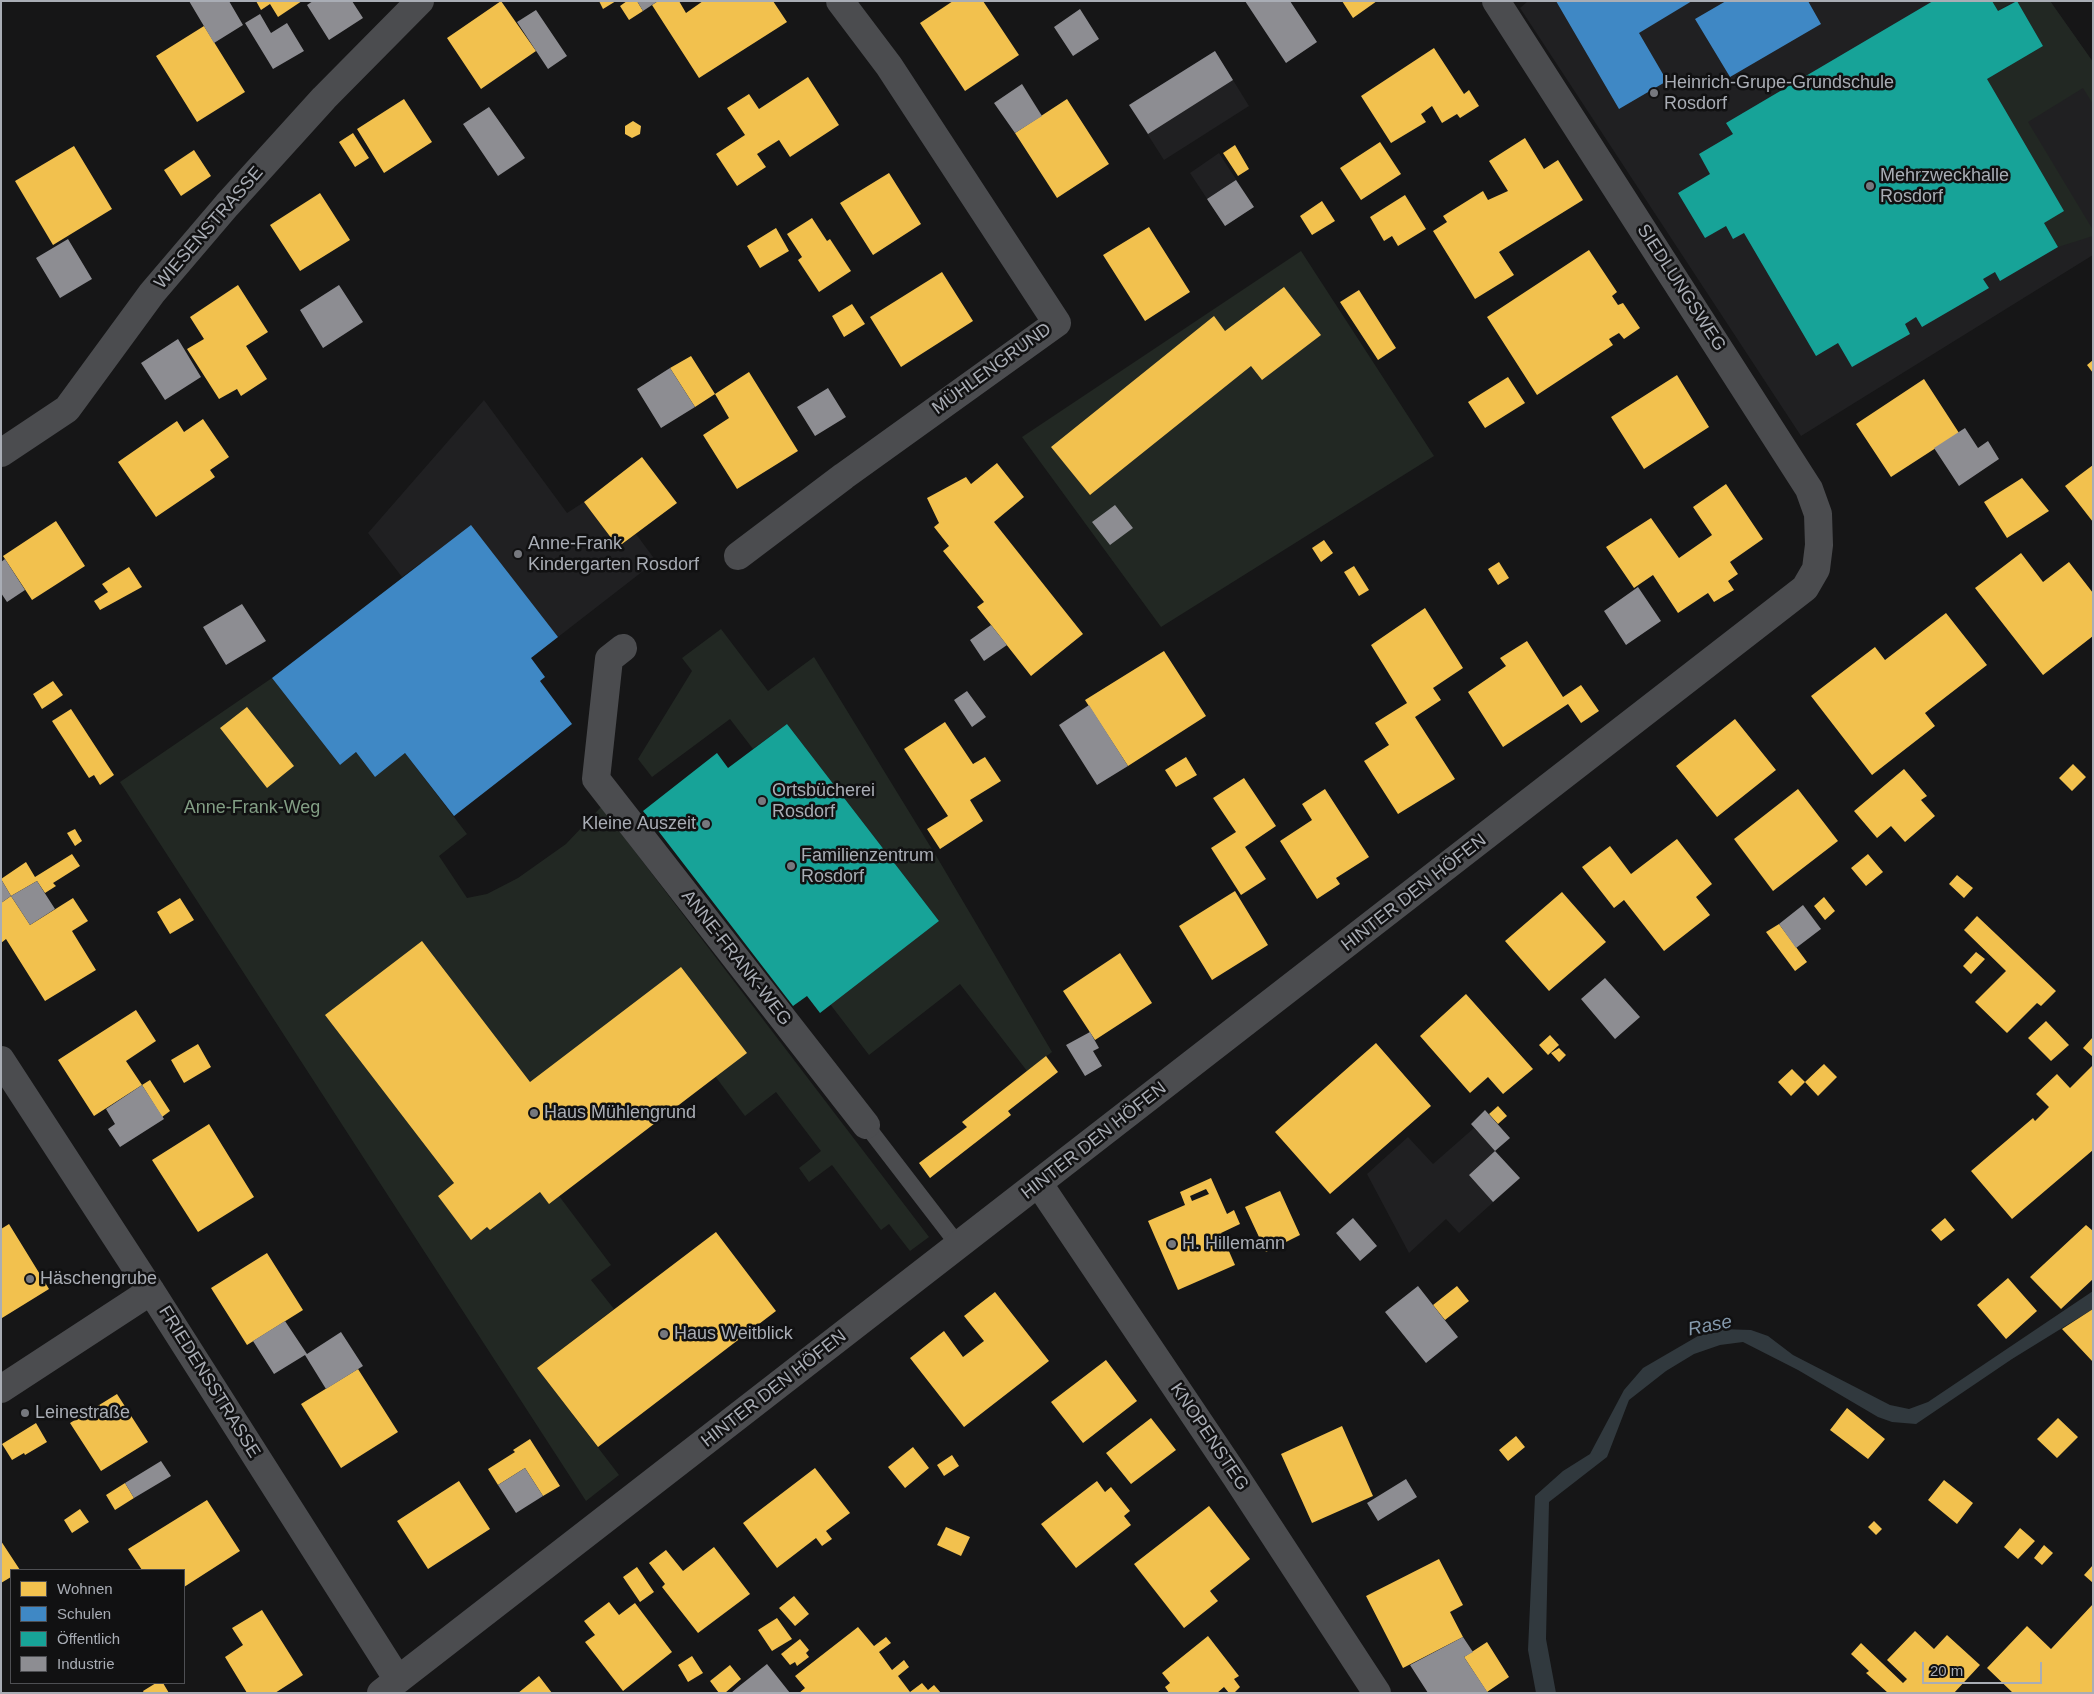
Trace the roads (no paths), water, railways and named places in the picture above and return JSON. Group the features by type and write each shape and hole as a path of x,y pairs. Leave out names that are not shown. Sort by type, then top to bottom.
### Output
{"street":[{"name":"WIESENSTRASSE","path":"1,453 67,409 152,293 227,205 324,98 420,1"},
{"name":"MÜHLENGRUND","path":"738,556 844,476 1057,323 888,66 840,1"},
{"name":"SIEDLUNGSWEG","path":"1496,1 1809,489 1818,514 1819,545 1816,569 1805,588"},
{"name":"HINTER DEN HÖFEN","path":"390,1686 1805,588"},
{"name":"ANNE-FRANK-WEG","path":"623,648 609,660 596,779 866,1125"},
{"name":"FRIEDENSSTRASSE","path":"1,1060 151,1292 390,1686"},
{"name":"KNOPENSTEG","path":"1039,1184 1236,1477 1377,1693"},
{"path":"1,1389 151,1292"}],"lane":[{"name":"ANNE-FRANK-WEG","path":"866,1125 959,1246"}],"place":[{"name":"Heinrich-Grupe-Grundschule Rosdorf","path":"1654,93"},
{"name":"Mehrzweckhalle Rosdorf","path":"1870,186"},
{"name":"Anne-Frank Kindergarten Rosdorf","path":"518,554"},
{"name":"Ortsbücherei Rosdorf","path":"762,801"},
{"name":"Kleine Auszeit","path":"706,824"},
{"name":"Familienzentrum Rosdorf","path":"791,866"},
{"name":"Haus Mühlengrund","path":"534,1113"},
{"name":"H. Hillemann","path":"1172,1244"},
{"name":"Häschengrube","path":"30,1279"},
{"name":"Haus Weitblick","path":"664,1334"},
{"name":"Leinestraße","path":"25,1413"}],"park label":[{"name":"Anne-Frank-Weg","path":"252,808"}],"water label":[{"name":"Rase","path":"1710,1326"}]}
